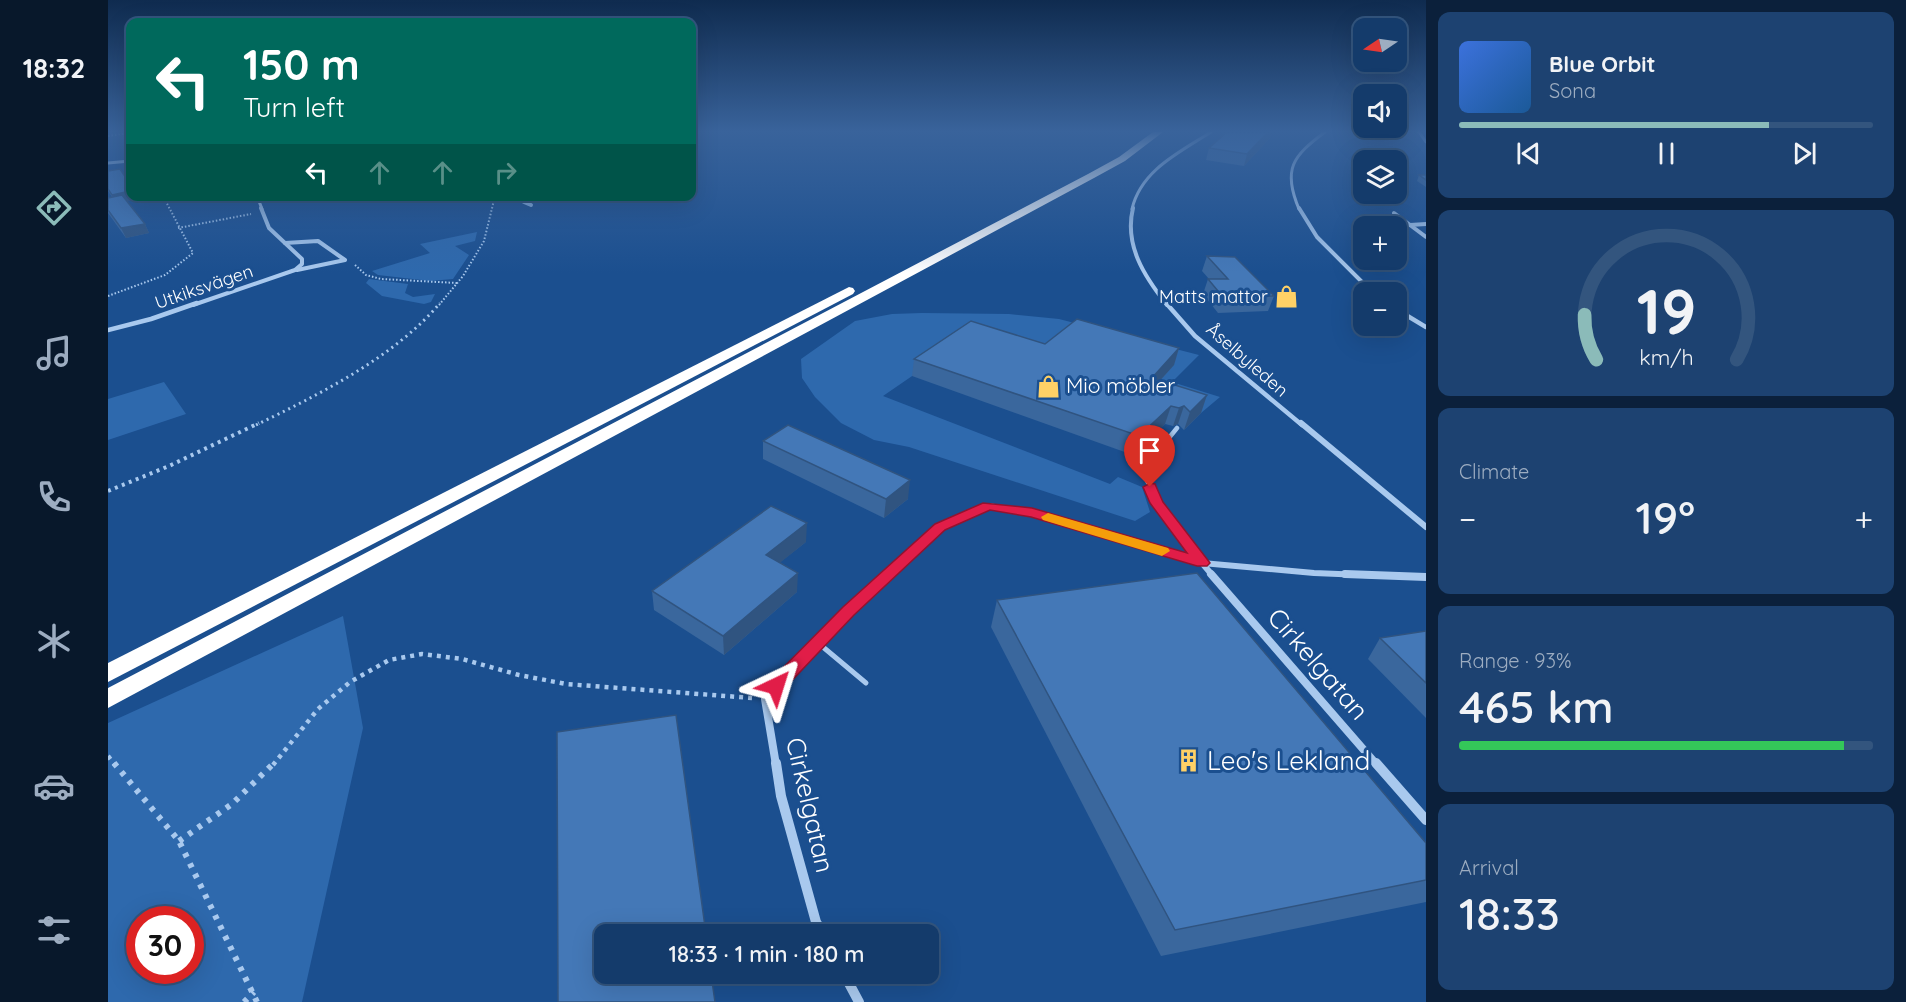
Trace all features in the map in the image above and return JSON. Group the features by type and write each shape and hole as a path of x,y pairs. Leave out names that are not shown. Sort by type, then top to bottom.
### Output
{"highway":[{"path":"108,673 1066,179"},
{"path":"108,699 1085,179"}],"street":[{"name":"Åselbyleden","path":"1148,179 1140,186 1129,214 1131,241 1145,277 1169,308 1196,336 1245,379 1426,527"},
{"path":"1291,179 1290,187 1298,210 1323,246 1361,282"},
{"path":"259,201 269,228 302,258 302,264 295,270"},
{"path":"1394,213 1426,237"},
{"path":"1409,225 1426,224"},
{"path":"285,243 318,239 345,260"},
{"name":"Utkiksvägen","path":"108,330 151,319 295,270 345,260"},
{"path":"1407,315 1425,326"},
{"name":"Cirkelgatan","path":"817,924 780,796 765,699 787,672 817,642 940,527 988,506 1032,513 1202,563 1314,573 1426,577"},
{"name":"Cirkelgatan","path":"1202,563 1263,636 1426,820"},
{"path":"849,984 859,1002"}],"lane":[{"path":"1177,428 1143,470 1156,503 1202,563"},
{"path":"817,642 866,683"}],"path":[{"path":"108,296 142,286 187,260 193,254 165,201"},
{"path":"108,491 144,478 308,399 369,362 426,319 458,283 485,239 494,201"},
{"path":"178,228 264,212"},
{"path":"345,260 352,261 366,275 381,279 458,283"},
{"path":"179,842 232,804 277,760 318,709 350,682 388,660 422,654 462,659 519,675 566,684 660,689 765,699"},
{"path":"108,756 179,842 257,1002"},
{"path":"244,1002 254,992"}],"shaded area":[{"path":"477,232 475,241 455,246 469,255 453,279 430,281 378,275 372,271 430,253 420,244"},
{"path":"369,279 408,284 405,293 413,297 435,294 431,302 424,304 382,296 366,283"},
{"path":"892,314 1009,314 1059,319 1199,355 1172,382 1220,397 1201,413 969,337 883,396 1110,484 1118,477 1142,487 1150,512 1135,521 909,447 874,440 841,423 815,397 802,378 801,359 855,321"},
{"path":"164,382 186,414 108,440 108,399"},
{"path":"343,616 363,728 302,1002 108,1002 108,723"}],"building":[{"path":"108,179 126,179 126,192 112,195 108,189"},
{"path":"122,195 145,224 121,228 108,210 108,198"},
{"path":"1207,256 1235,257 1274,296 1223,297 1208,279 1228,279"},
{"name":"Mio möbler","path":"1077,319 1179,348 1152,378 1207,395 1190,412 1184,406 1179,408 1171,406 1139,436 914,359 971,321 1045,344"},
{"path":"788,425 910,480 886,499 763,441"},
{"path":"771,506 807,523 766,555 798,573 723,636 652,591"},
{"name":"Leo's Lekland","path":"1197,573 1426,843 1426,880 1175,930 997,600"},
{"path":"1426,631 1426,683 1380,638"},
{"path":"676,715 705,924 594,924 594,984 712,984 715,1002 558,1002 557,732"}],"waterway":[{"path":"524,201 531,205"}],"slow traffic":[{"path":"1048,517 1162,551"}],"place":[{"name":"Matts mattor","path":"1286,297"},
{"name":"Mio möbler","path":"1048,386"},
{"name":"Leo's Lekland","path":"1189,761"}],"route":[{"path":"776,686 787,672 849,611 940,527 988,506 1032,513 1202,563 1156,503 1150,487"}]}
